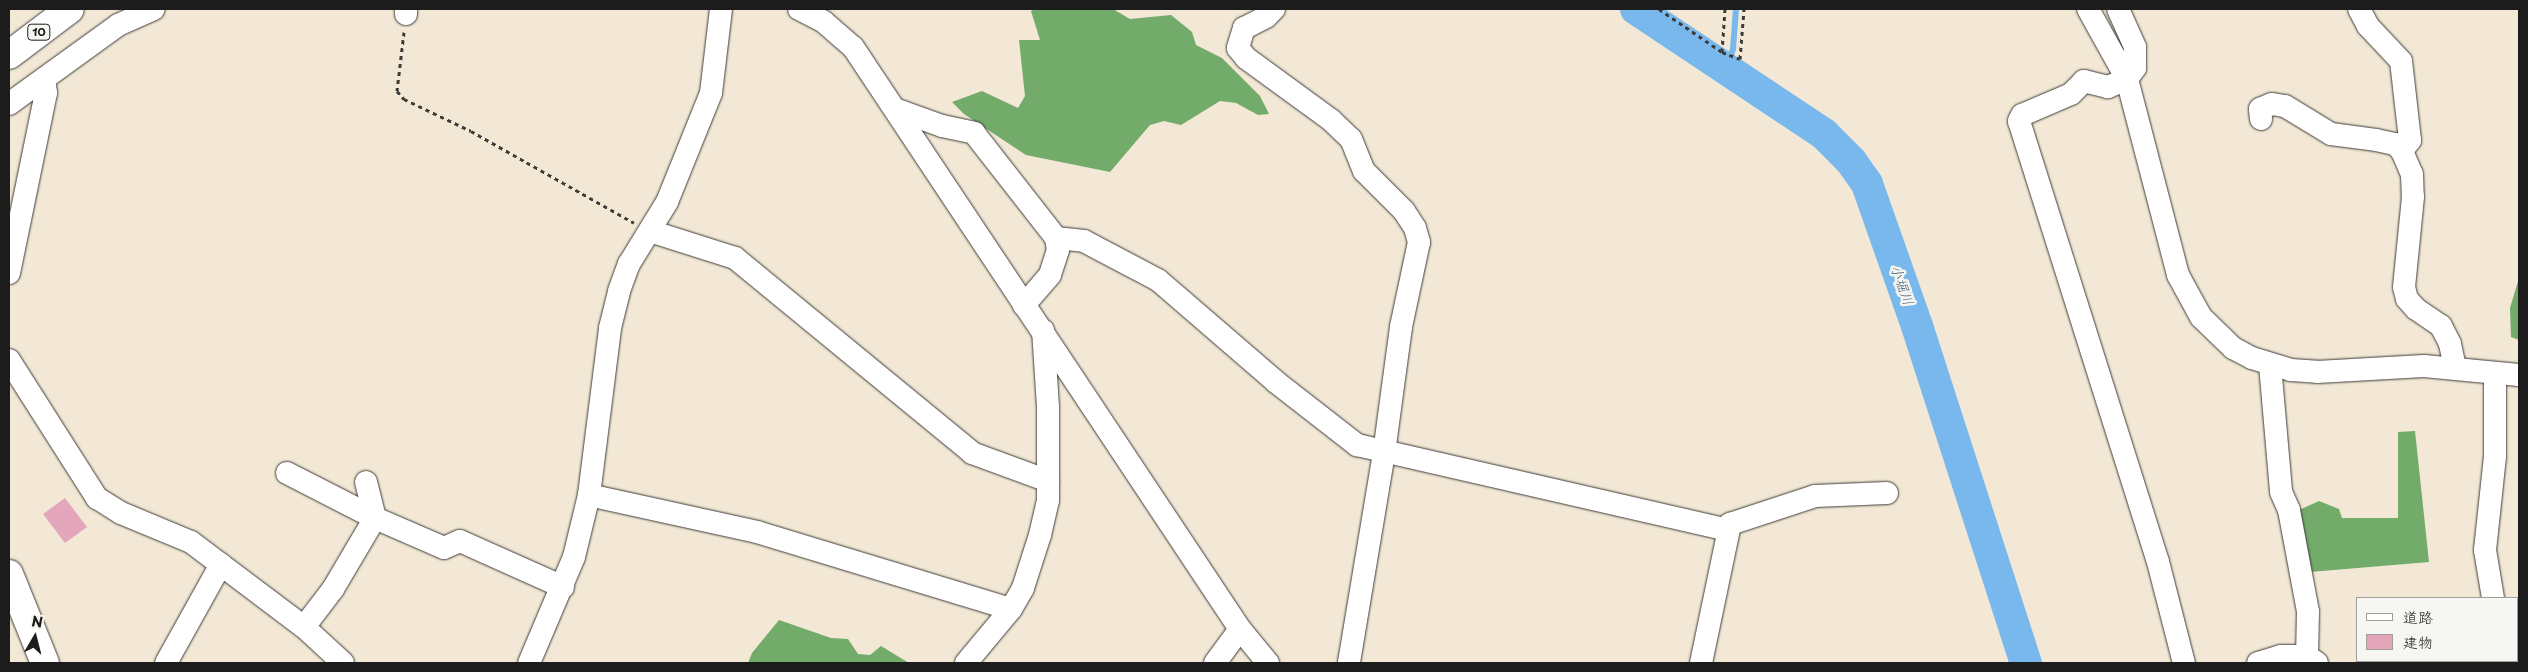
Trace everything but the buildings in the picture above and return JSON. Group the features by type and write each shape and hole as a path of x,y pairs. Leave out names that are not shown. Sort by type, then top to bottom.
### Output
{"main road":[{"name":"10","path":"9,55 70,9"},
{"path":"9,574 45,663"}],"street":[{"path":"9,104 118,25 154,9"},
{"path":"529,663 574,557 589,495 612,319 629,264 667,202 711,93 720,9"},
{"path":"799,9 824,22 853,47 1024,305 1043,329 1240,629 1268,663"},
{"path":"2088,9 2126,78 2170,251 2189,298 2201,317 2233,348 2270,365 2317,372 2399,366 2455,367 2519,375"},
{"path":"2118,9 2135,47 2135,68 2126,78 2108,87 2084,81 2071,94 2022,115 2019,121 2158,562 2184,663"},
{"path":"2359,9 2368,26 2401,61 2410,140 2402,151"},
{"path":"1267,12 1244,28 1238,48 1246,58 1331,120 1351,139 1364,171 1404,211 1415,228 1419,242 1401,328 1384,453 1349,663"},
{"path":"9,273 46,93 44,79"},
{"path":"2261,119 2260,109 2272,104 2285,106 2331,134 2386,142 2402,151 2412,174 2404,287 2407,299 2416,309 2441,326 2450,344 2455,367"},
{"path":"895,109 942,126 974,133 1056,238 1058,250 1050,276 1024,305"},
{"path":"650,231 735,258 972,454 1048,481"},
{"path":"1056,238 1084,241 1158,280 1276,382 1350,439 1384,453 1728,530"},
{"path":"966,663 1011,609 1033,562 1048,500 1043,329"},
{"path":"9,360 97,498 121,513 191,542 304,627 344,663"},
{"path":"2258,663 2281,656 2312,660 2308,612 2289,510 2281,492 2270,365"},
{"path":"2493,597 2487,574 2486,550 2495,456 2495,373"},
{"path":"287,473 375,518 444,548 460,541 562,587"},
{"path":"304,627 333,590 375,518 366,482"},
{"path":"1701,663 1730,524 1815,496 1887,493"},
{"path":"589,495 756,532 1011,609"},
{"path":"166,663 221,564"},
{"path":"1215,663 1240,629"}],"path":[{"path":"1659,9 1722,52 1740,59 1744,9"},
{"path":"1722,52 1725,9"},
{"path":"406,12 397,91 404,99 471,131 650,231"}],"green space":[{"path":"1034,9 1113,9 1130,19 1171,15 1192,32 1196,45 1222,58 1260,96 1269,114 1258,115 1236,103 1220,101 1181,125 1164,121 1150,125 1110,172 1026,155 964,114 952,102 982,91 1018,108 1025,96 1019,40 1040,40 1031,11"},
{"path":"2519,278 2519,340 2511,337 2510,308"},
{"path":"2415,431 2429,562 2310,572 2299,510 2319,501 2339,509 2342,518 2398,518 2398,432"},
{"path":"779,620 831,638 848,639 858,654 870,655 881,646 909,663 748,663 752,653"}],"waterway":[{"name":"小堀川","path":"1636,9 1824,134 1851,161 1867,184 1917,326 2026,663"},
{"path":"1727,70 1733,49 1736,9"}]}
